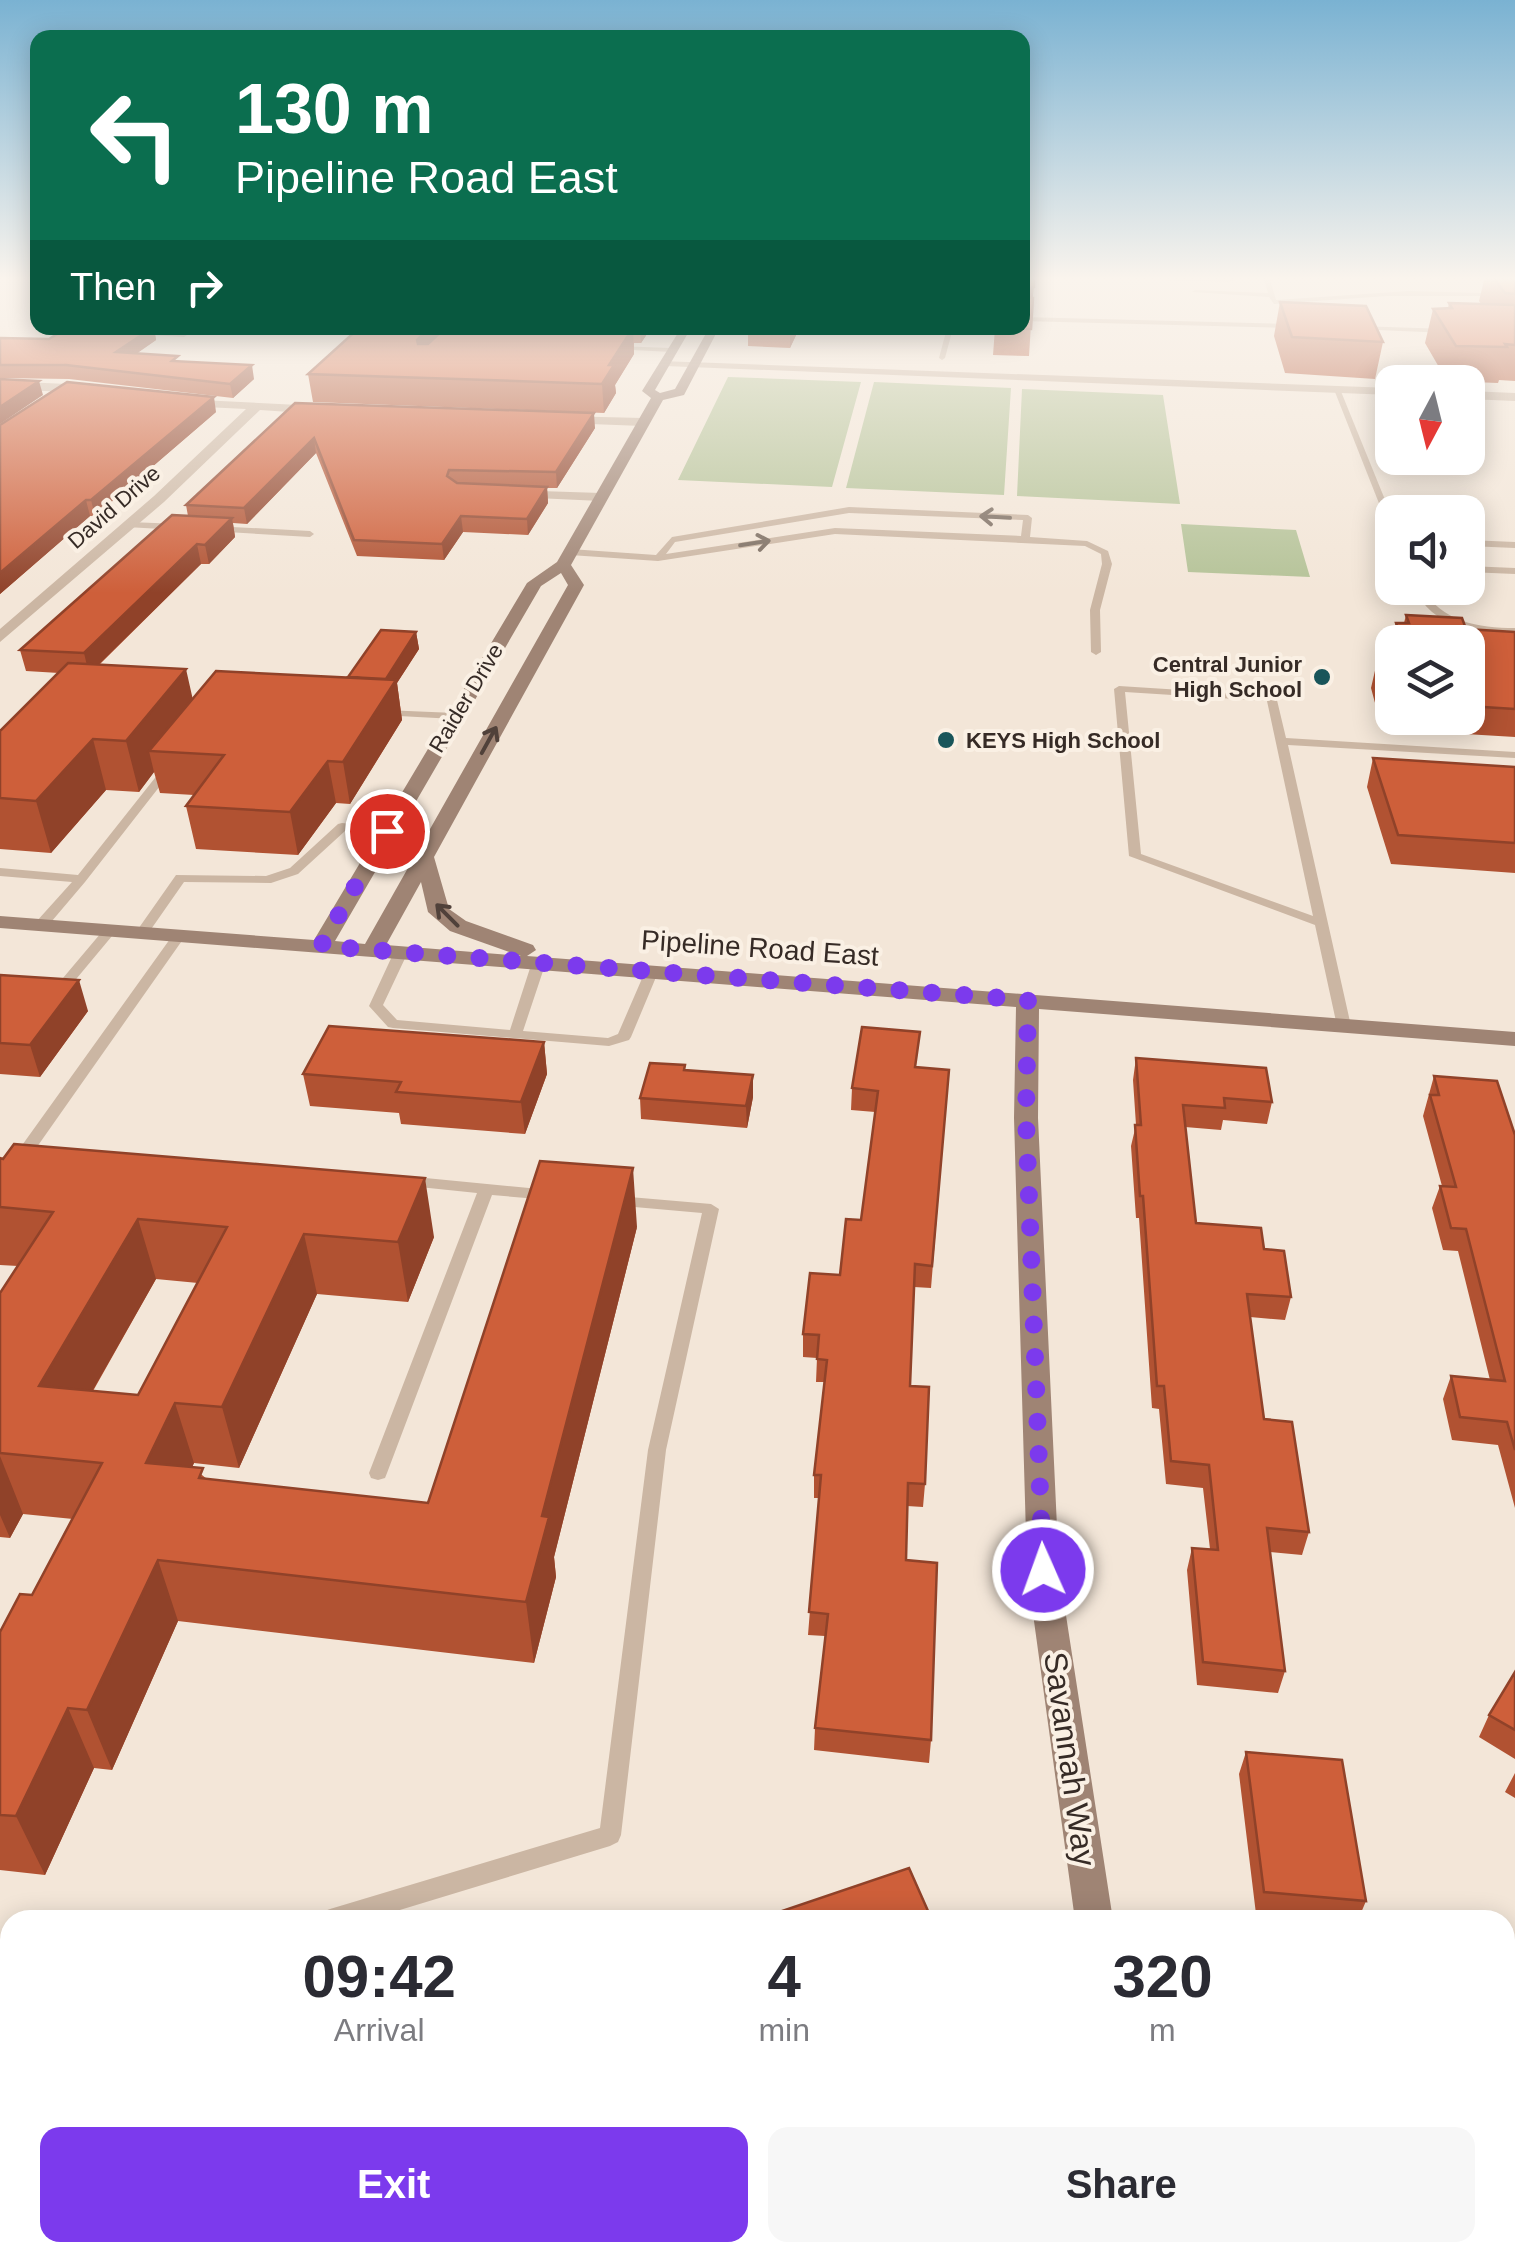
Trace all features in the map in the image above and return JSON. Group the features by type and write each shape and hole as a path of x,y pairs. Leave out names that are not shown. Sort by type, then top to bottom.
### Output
{"main road":[{"name":"Raider Drive","path":"654,382 648,391 658,397 680,392 686,382"},
{"name":"Raider Drive","path":"321,946 534,583 567,558 658,397"},
{"name":"Raider Drive","path":"373,950 576,585 567,558"},
{"path":"422,772 469,775"},
{"path":"424,856 438,912 458,926 511,947 604,967"},
{"name":"Pipeline Road East","path":"0,922 1515,1039"},
{"name":"Savannah Way","path":"1028,1000 1026,1118 1043,1570 1093,1910"}],"street":[{"path":"1128,382 1375,391"},
{"path":"0,385 110,390"},
{"path":"41,406 69,387"},
{"path":"1485,395 1515,396"},
{"path":"168,398 255,408 335,411"},
{"name":"David Drive","path":"0,637 255,408"},
{"path":"554,419 643,422"},
{"path":"496,492 601,497"}],"lane":[{"path":"1336,390 1379,495"},
{"path":"658,558 672,540 849,510 1028,518 1025,539"},
{"path":"129,525 310,534"},
{"path":"567,558 658,558 835,530 1087,544 1104,553 1108,564 1095,610 1096,652"},
{"path":"1485,544 1515,545"},
{"path":"1485,570 1515,571"},
{"path":"1428,605 1445,618 1485,629 1515,631"},
{"path":"1321,922 1135,856 1119,689 1272,698 1344,1026"},
{"path":"371,712 455,716"},
{"path":"1281,741 1515,755"},
{"path":"40,925 184,747"},
{"path":"142,932 180,878 266,880 294,871 342,827 387,831"},
{"path":"0,872 81,878"},
{"path":"35,982 67,981 110,930"},
{"path":"0,1187 180,935"},
{"path":"402,952 376,1006 393,1024 609,1042 624,1037 652,970"},
{"path":"515,1034 538,962"},
{"path":"28,1146 46,1148"},
{"path":"363,1910 610,1835 657,1450 711,1209 391,1180"},
{"path":"378,1473 486,1189"}],"green space":[{"path":"726,382 861,382 832,487 678,480"},
{"path":"874,382 1011,388 1004,495 846,488"},
{"path":"1022,389 1163,395 1180,504 1017,496"},
{"path":"1181,524 1296,530 1310,577 1188,572"}],"building":[{"path":"0,382 38,382 0,407"},
{"path":"67,382 214,397 0,573 0,425"},
{"path":"530,382 604,382 602,384"},
{"path":"295,403 594,413 556,472 449,470 447,476 457,483 547,487 527,519 461,516 442,544 354,540 314,438 244,508 186,505"},
{"path":"172,515 232,518 205,545 197,544 84,653 20,650"},
{"path":"1406,615 1462,618 1465,625 1396,623 1409,623"},
{"path":"381,630 416,632 386,679 348,677"},
{"path":"1485,630 1515,632 1515,709 1485,707"},
{"path":"68,663 186,669 126,741 93,739 36,801 0,798 0,731"},
{"path":"216,671 396,680 343,762 328,761 290,812 186,806 224,755 149,751"},
{"path":"1373,758 1515,767 1515,843 1398,835"},
{"path":"0,975 79,980 30,1045 0,1043"},
{"path":"329,1026 544,1042 521,1102 396,1092 401,1082 303,1074"},
{"path":"862,1027 920,1032 915,1067 949,1070 932,1266 915,1264 910,1386 929,1387 925,1484 908,1483 906,1560 937,1563 931,1740 815,1728 828,1614 809,1612 821,1475 814,1475 827,1360 817,1359 819,1335 803,1334 810,1273 840,1275 846,1219 861,1220 878,1091 852,1088"},
{"path":"1136,1058 1266,1068 1272,1102 1224,1098 1225,1108 1183,1105 1196,1223 1261,1228 1264,1249 1284,1251 1291,1297 1247,1294 1264,1419 1292,1422 1309,1532 1267,1528 1285,1671 1203,1662 1192,1548 1218,1550 1209,1465 1171,1461 1164,1386 1157,1386 1135,1125 1141,1125"},
{"path":"650,1063 685,1065 684,1070 753,1075 746,1106 640,1098"},
{"path":"1434,1076 1497,1081 1515,1135 1515,1450 1507,1422 1460,1417 1451,1376 1505,1381 1466,1229 1451,1228 1440,1186 1456,1187 1430,1095 1439,1095"},
{"path":"14,1144 425,1178 398,1242 304,1234 222,1407 175,1403 146,1463 203,1468 199,1478 428,1503 540,1161 633,1168 542,1516 549,1517 526,1602 158,1560 87,1710 68,1708 16,1816 0,1815 0,1632 20,1594 32,1595 102,1463 0,1453 0,1293 53,1212 0,1207 0,1158","holes":["138,1219 227,1227 138,1395 39,1386"]},
{"path":"1515,1672 1515,1730 1489,1715"},
{"path":"1246,1752 1342,1760 1366,1901 1264,1892"},
{"path":"909,1868 928,1910 785,1910"}],"place":[{"name":"Central Junior High School","path":"1322,677"},
{"name":"KEYS High School","path":"946,740"}],"route":[{"path":"387,831 321,946 1028,1000 1026,1118 1043,1570"}]}
